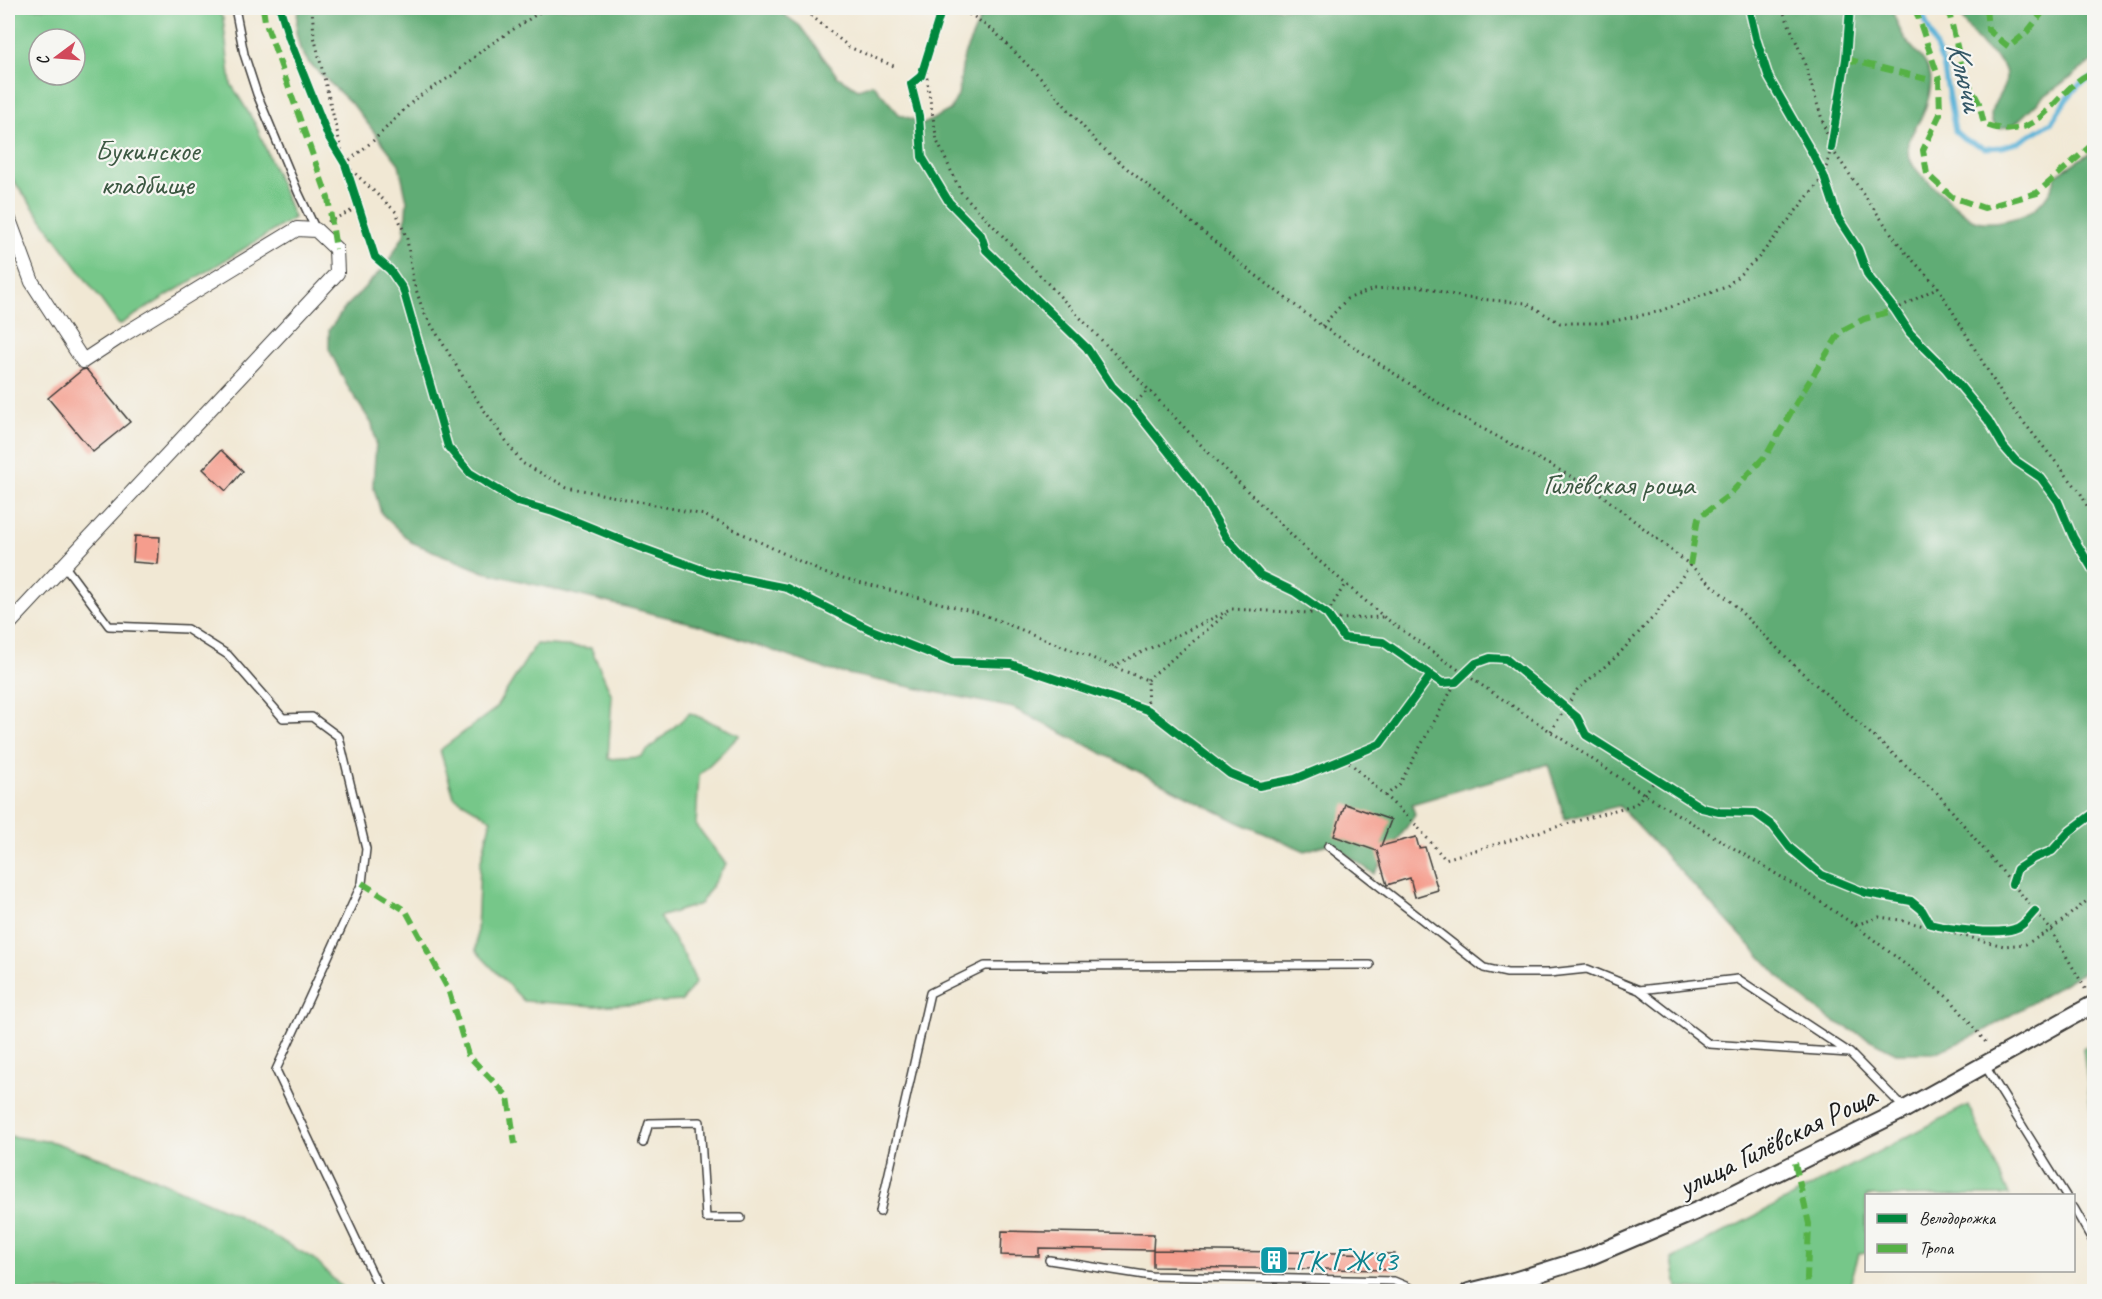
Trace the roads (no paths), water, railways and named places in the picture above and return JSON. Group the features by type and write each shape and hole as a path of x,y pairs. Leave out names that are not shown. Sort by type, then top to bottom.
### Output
{"street":[{"path":"8,217 32,282 83,361 297,229 316,230 336,249 337,273 8,625"},
{"name":"улица Гилёвская Роща","path":"1469,1292 1514,1281 1595,1254 1715,1203 1905,1109 2094,1005"}],"lane":[{"path":"235,8 244,54 257,94 316,230"},
{"path":"64,565 109,626 187,629 228,655 283,718 312,717 339,737 366,849 362,883 276,1070 381,1292"},
{"path":"1328,846 1484,968 1507,973 1549,973 1587,969 1639,990 1709,1044 1850,1053"},
{"path":"880,1212 930,993 985,966 1370,964"},
{"path":"1639,990 1738,979 1850,1053 1905,1109"},
{"path":"1992,1062 2065,1194"},
{"path":"643,1143 649,1123 700,1122 705,1218 741,1218"},
{"path":"2075,1212 2094,1243"},
{"path":"1049,1260 1151,1276 1394,1281 1420,1292"},
{"path":"1493,1286 1588,1292"}],"waterway":[{"name":"Ключи","path":"1920,8 1943,64 1955,131 1964,139 1985,148 2002,147 2019,142 2052,122 2079,85 2094,77"}],"place":[{"name":"ГК ГЖ93","path":"1274,1260"}],"park label":[{"name":"Букинское кладбище","path":"147,167"},
{"name":"Гилёвская роща","path":"1619,484"}]}
